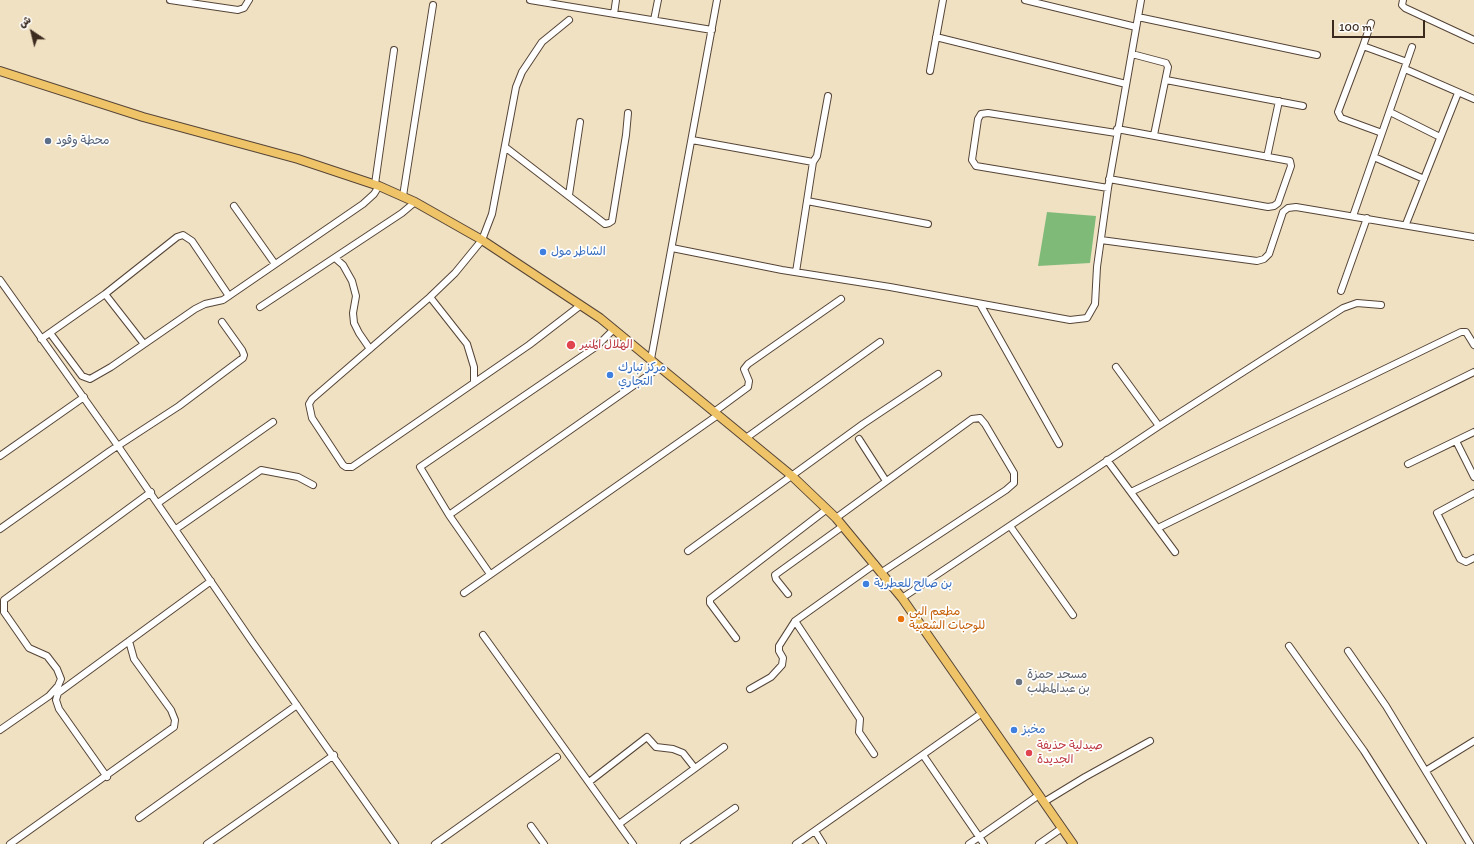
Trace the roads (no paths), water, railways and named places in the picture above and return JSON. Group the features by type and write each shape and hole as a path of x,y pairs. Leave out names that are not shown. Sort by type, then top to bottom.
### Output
{"main road":[{"path":"0,71 143,118 298,159 377,185 415,202 482,240 614,329 792,476 836,518 902,598 1073,844"}],"street":[{"path":"170,0 238,10 244,8 249,0"},
{"path":"530,0 558,2 614,14 712,30"},
{"path":"614,14 616,0"},
{"path":"654,20 658,0"},
{"path":"651,359 717,0"},
{"path":"930,71 943,0"},
{"path":"1025,0 1136,27"},
{"path":"672,248 796,272 1070,320 1087,318 1095,304 1108,188 1141,0"},
{"path":"1402,0 1402,4 1405,8 1474,40"},
{"path":"403,196 433,5"},
{"path":"1138,17 1318,55"},
{"path":"569,20 542,42 522,72 516,87 492,214 482,240 455,273 430,297 312,399 309,404 315,423 346,467 358,464 529,345 580,305"},
{"path":"1371,23 1338,115 1341,118 1382,133"},
{"path":"936,37 1126,84"},
{"path":"1363,46 1407,62"},
{"path":"1353,216 1412,47"},
{"path":"50,333 82,376 90,379 195,309 206,304 219,302 229,296 363,204 374,194 377,185 394,50"},
{"path":"1132,54 1167,64 1168,67 1154,136"},
{"path":"1405,69 1474,99"},
{"path":"1166,80 1303,106"},
{"path":"1406,224 1458,93"},
{"path":"796,272 814,162 817,156 828,96"},
{"path":"1267,157 1279,101"},
{"path":"1390,112 1440,137"},
{"path":"505,146 605,224 612,221 626,135 628,113"},
{"path":"1108,188 976,166 972,160 978,119 981,114 988,113 1154,136 1290,161 1292,164 1278,203 1272,207 1110,179"},
{"path":"569,195 580,122"},
{"path":"692,140 814,162"},
{"path":"1374,157 1424,179"},
{"path":"807,201 928,224"},
{"path":"260,307 335,258 415,202"},
{"path":"234,206 275,264"},
{"path":"1101,240 1257,261 1264,259 1269,254 1283,212 1288,208 1296,207 1406,224 1474,237"},
{"path":"1341,291 1367,218"},
{"path":"42,339 105,294 177,237 183,235 192,241 229,296"},
{"path":"335,258 345,268 352,281 356,296 354,323 358,333 370,349"},
{"path":"0,280 151,492 211,581 395,844"},
{"path":"105,294 144,344"},
{"path":"430,297 467,344 474,367 474,382"},
{"path":"464,593 716,413 748,387 750,382 744,369 748,364 841,299"},
{"path":"902,598 1158,426 1343,308 1357,303 1381,305"},
{"path":"980,304 1059,444"},
{"path":"0,529 118,446 179,406 244,357 242,350 222,322"},
{"path":"490,574 448,515 420,467 597,346 614,329"},
{"path":"1131,492 1461,332 1466,332 1474,345"},
{"path":"746,438 880,342"},
{"path":"448,515 660,367"},
{"path":"1116,367 1158,426"},
{"path":"1158,528 1474,372"},
{"path":"688,551 863,424 938,374"},
{"path":"0,456 84,397"},
{"path":"836,518 885,484 886,481 972,419 980,418 1014,473 1014,483 1006,490 882,572"},
{"path":"158,503 273,422"},
{"path":"1408,464 1474,432"},
{"path":"859,440 886,481"},
{"path":"1456,441 1474,477"},
{"path":"1107,460 1175,552"},
{"path":"176,529 261,470 298,477 313,484"},
{"path":"0,730 49,696 58,686 61,679 57,669 47,656 29,648 4,612 4,600 151,492"},
{"path":"1474,493 1437,513 1460,559 1466,562 1474,558"},
{"path":"736,638 710,604 710,599 827,509"},
{"path":"788,594 776,580 775,576 843,526"},
{"path":"1010,526 1073,615"},
{"path":"750,690 771,677 782,664 783,658 779,651 779,646 795,621 875,564"},
{"path":"106,777 59,709 56,704 56,697 60,690 130,641 211,581"},
{"path":"795,621 860,719 859,732 874,754"},
{"path":"483,635 633,844"},
{"path":"10,844 173,729 175,724 171,710 136,663 130,641"},
{"path":"1289,646 1364,751 1423,844"},
{"path":"1348,651 1386,706 1427,770 1470,844"},
{"path":"139,818 297,705"},
{"path":"796,844 982,713"},
{"path":"589,782 647,737 656,747 673,749 683,753 694,767"},
{"path":"970,844 1042,798 1150,741"},
{"path":"1427,770 1474,741"},
{"path":"619,824 694,767 724,747"},
{"path":"207,844 334,755"},
{"path":"923,755 984,844"},
{"path":"435,844 557,757"},
{"path":"684,844 735,808"},
{"path":"531,826 544,844"},
{"path":"1039,844 1062,828"},
{"path":"815,831 823,844"}],"place":[{"name":"محطة وقود","path":"48,141"},
{"name":"الشاطر مول","path":"543,252"},
{"name":"الهلال المنير","path":"571,345"},
{"name":"مركز تبارك التجاري","path":"610,375"},
{"name":"بن صالح للعطرية","path":"866,584"},
{"name":"مطعم البي للوحبات الشعبية","path":"901,619"},
{"name":"مسجد حمزة بن عبدالمطلب","path":"1019,682"},
{"name":"مخبز","path":"1014,730"},
{"name":"صيدلية حذيفة الجديدة","path":"1029,753"}]}
